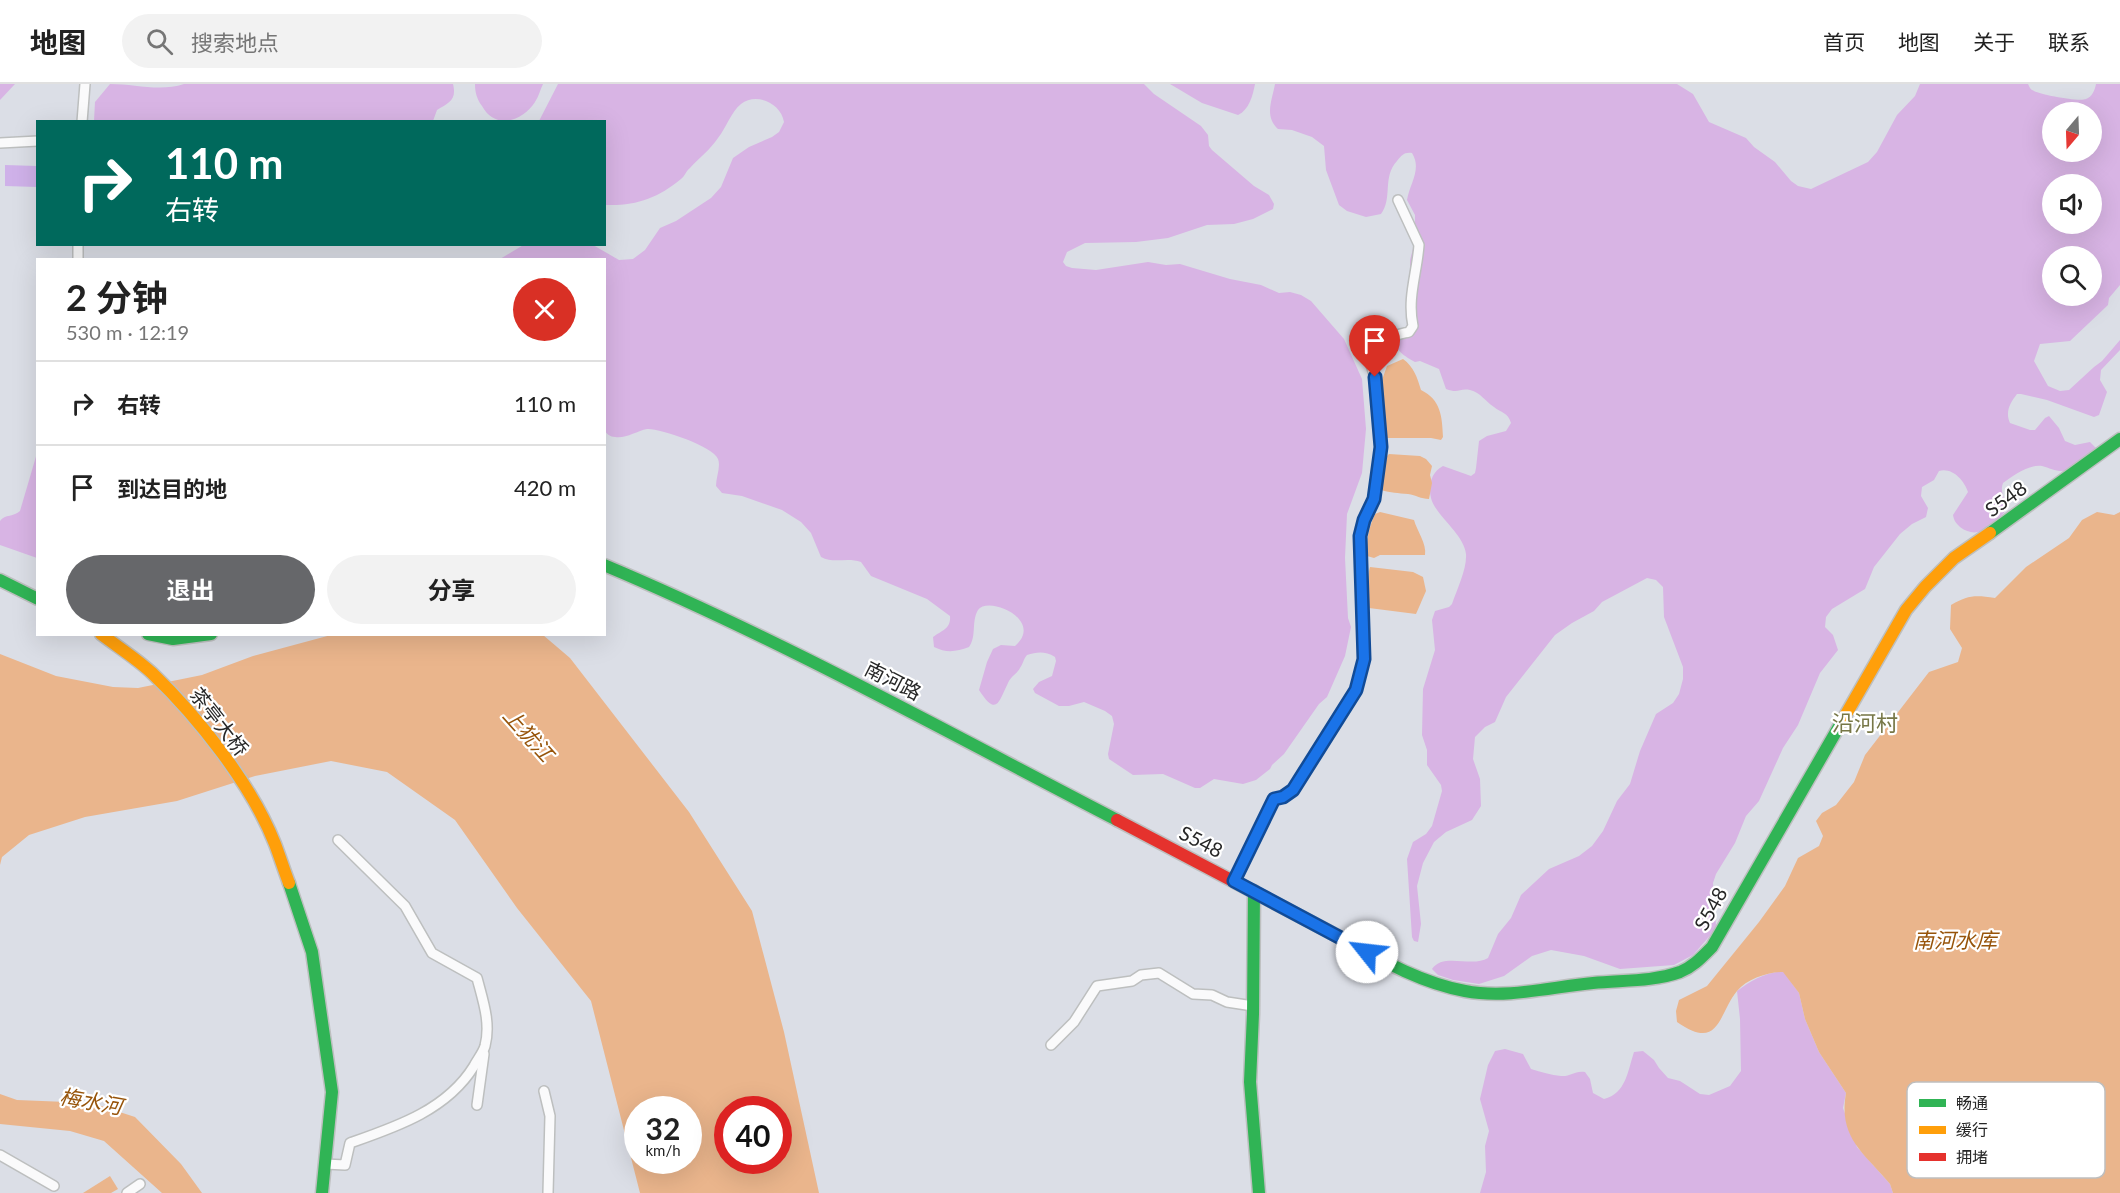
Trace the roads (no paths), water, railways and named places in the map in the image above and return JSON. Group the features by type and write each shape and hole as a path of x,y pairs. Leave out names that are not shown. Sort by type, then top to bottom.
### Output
{"street":[{"path":"81,120 85,84"},
{"path":"0,143 36,141"},
{"path":"1234,881 1274,799 1283,797 1293,790 1356,690 1364,659 1360,536 1364,520 1374,499 1381,447 1375,377 1369,359 1373,350 1385,337 1409,332 1413,326 1410,296 1419,253 1419,245 1398,200"},
{"name":"S548","path":"1158,842 1386,962 1435,983 1466,992 1529,990 1672,975 1692,966 1712,947 1906,610 1925,587 1954,558 2061,484 2120,439"},
{"name":"南河路","path":"606,566 678,596 780,645 1158,842"},
{"path":"0,580 36,592"},
{"path":"0,580 36,598"},
{"name":"茶亭大桥","path":"104,636 151,672 190,713 225,758 258,808 275,843 312,952 332,1092 322,1193"},
{"path":"158,636 173,639 196,636"},
{"path":"339,840 405,906 432,953 477,978 487,1017 477,1105"},
{"path":"1254,891 1250,1082 1259,1193"},
{"path":"1051,1045 1074,1022 1097,986 1132,981 1142,975 1158,973 1193,994 1212,995 1227,1002 1253,1006"},
{"path":"325,1164 345,1165 350,1143 402,1124 445,1100 469,1074 485,1048"},
{"path":"544,1091 550,1116 548,1193"},
{"path":"0,1155 54,1186"},
{"path":"127,1193 140,1184"}],"water":[{"path":"1403,359 1412,369 1421,390 1433,399 1439,409 1443,437 1441,440 1387,438 1385,436 1382,380 1387,366"},
{"path":"1389,454 1420,456 1426,459 1432,466 1429,499 1381,490 1386,457"},
{"path":"1380,512 1414,520 1423,542 1425,555 1380,555 1374,558 1367,556 1370,529 1375,514"},
{"name":"南河水库","path":"2097,512 2114,515 2120,512 2120,1193 1893,1193 1890,1184 1855,1144 1846,1122 1846,1093 1819,1052 1805,1019 1799,993 1783,972 1758,977 1741,987 1721,1019 1710,1031 1702,1033 1691,1030 1677,1022 1676,1011 1679,1000 1707,986 1785,886 1798,858 1819,846 1823,836 1816,821 1822,813 1836,805 1854,782 1865,755 1929,672 1958,662 1962,648 1950,629 1951,605 1972,597 1995,598 2026,567 2069,538 2082,520"},
{"path":"1370,567 1413,572 1423,577 1426,591 1416,614 1369,608 1367,602"},
{"name":"上犹江","path":"327,636 544,636 570,658 689,812 752,911 784,1032 819,1193 640,1193 635,1174 702,1174 702,1096 624,1096 624,1130 591,1001 517,908 455,820 387,772 331,761 255,776 177,801 85,817 29,835 2,857 0,865 0,654 56,676 113,687 138,688 202,675 253,656"},
{"path":"0,1094 17,1100 92,1103 135,1117 181,1164 202,1193 162,1193 104,1141 70,1131 0,1124"},
{"path":"110,1176 118,1189 111,1193 83,1193"}],"district":[{"name":"沿河村","path":"1865,723"}],"water label":[{"name":"梅水河","path":"91,1102"}]}
